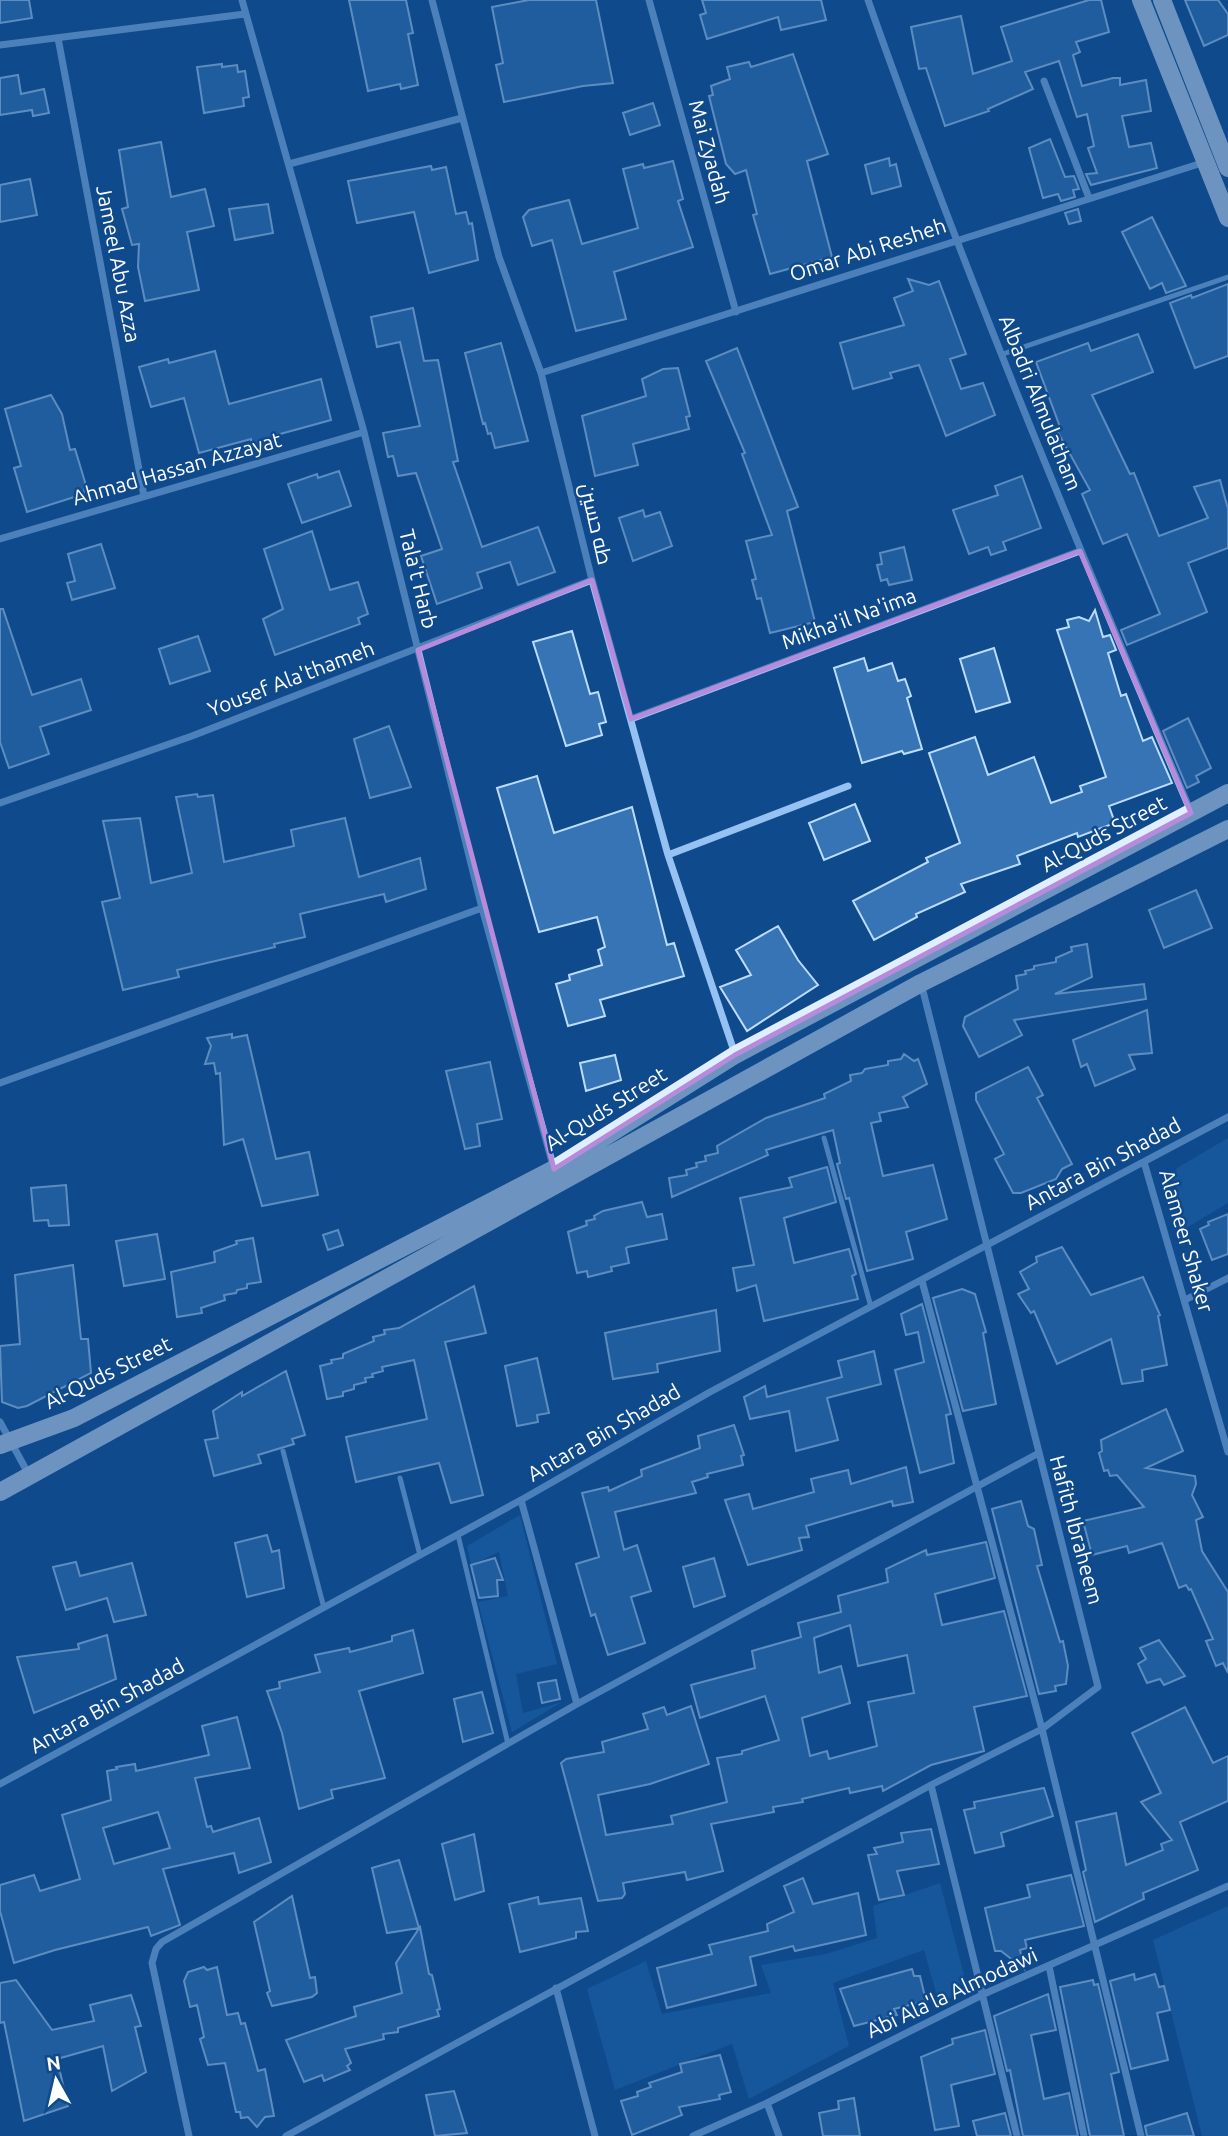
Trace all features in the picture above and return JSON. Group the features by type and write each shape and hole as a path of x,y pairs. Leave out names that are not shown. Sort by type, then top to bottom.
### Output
{"main road":[{"path":"1141,0 1228,218"},
{"path":"1162,0 1228,168"},
{"name":"Al-Quds Street","path":"5,1443 74,1418 554,1169 735,1055 1228,793"},
{"path":"0,1492 921,983 1228,829"}],"street":[{"name":"Tala't Harb","path":"242,0 364,432 482,908 554,1169"},
{"name":"طه حسين","path":"432,0 499,257 541,373 592,580 668,855 735,1055"},
{"name":"Mai Zyadah","path":"649,0 736,312"},
{"name":"Albadri Almulatham","path":"868,0 954,240 1003,354 1080,551 1191,813"},
{"path":"0,45 245,14"},
{"name":"Jameel Abu Azza","path":"58,38 144,496"},
{"path":"1044,81 1088,198"},
{"path":"289,164 462,118"},
{"name":"Omar Abi Resheh","path":"541,373 1206,161"},
{"name":"Ahmad Hassan Azzayat","path":"0,539 364,432"},
{"name":"Mikha'il Na'ima","path":"631,719 1080,551"},
{"name":"Yousef Ala'thameh","path":"0,803 192,736 592,580"},
{"path":"668,855 848,786"},
{"path":"0,1083 482,908"},
{"name":"Hafith Ibraheem","path":"286,2136 931,1785 1042,1729 1098,1687 1037,1454 921,983"},
{"name":"Antara Bin Shadad","path":"0,1784 521,1500 710,1392 1228,1117"},
{"name":"Alameer Shaker","path":"1144,1162 1228,1452"},
{"path":"1185,1300 1228,1279"},
{"path":"922,1281 1042,1729 1141,2136"},
{"path":"0,1422 5,1443 29,1476"},
{"path":"189,2136 152,1963 156,1949 162,1942 578,1704 1037,1454"},
{"path":"521,1500 578,1704"},
{"path":"931,1785 1017,2136"},
{"name":"Abi Ala'la Almodawi","path":"693,2136 767,2103 984,1994 1228,1886"},
{"path":"1049,1966 1084,2136"},
{"path":"556,1988 595,2136"},
{"path":"767,2103 779,2136"}],"lane":[{"path":"1003,354 1228,277"},
{"path":"824,1138 872,1308"},
{"path":"283,1451 324,1608"},
{"path":"400,1478 420,1555"},
{"path":"457,1535 508,1744"}],"highlighted area":[{"path":"1080,551 1191,813 735,1055 554,1169 418,650 592,580 631,719"}],"shaded area":[{"path":"1228,1138 1228,1203 1181,1231 1169,1191 1177,1168"},
{"path":"520,1515 557,1664 516,1674 523,1713 562,1702 512,1732 478,1602 508,1596 499,1552 471,1565 467,1546"},
{"path":"940,1883 968,1990 939,2003 924,1950 833,1983 849,2046 749,2099 732,2044 615,2090 587,1989 646,1961 662,2014 771,1993 761,1965 826,1954 877,1938 873,1906"},
{"path":"1228,1906 1228,2136 1202,2136 1153,1940"}],"building":[{"path":"0,0 29,0 32,18 0,23"},
{"path":"349,0 406,0 413,33 408,34 418,85 401,89 400,84 368,91"},
{"path":"529,0 596,0 613,83 583,86 504,102 496,65 503,63 492,7"},
{"path":"702,0 821,0 826,20 781,30 778,17 707,39 700,15 706,13"},
{"path":"1089,0 1101,0 1109,32 1076,42 1080,52 1073,55 1082,86 1113,78 1120,78 1120,85 1146,80 1151,111 1122,116 1129,147 1151,143 1157,168 1091,185 1086,174 1097,173 1088,148 1094,146 1087,114 1077,117 1059,61 1025,72 1033,89 988,109 989,111 945,126 926,68 919,69 911,27 961,16 973,74 1012,61 1001,27"},
{"path":"1185,0 1218,0 1228,14 1228,35 1204,46"},
{"path":"793,54 828,154 807,161 832,257 770,274 753,215 757,214 746,170 735,174 726,164 709,96 713,95 711,86 730,79 727,67 749,62 751,67"},
{"path":"222,64 222,67 237,65 238,72 245,71 249,97 243,98 244,106 204,113 197,67"},
{"path":"18,75 21,94 44,89 49,113 33,116 32,110 0,115 0,78"},
{"path":"653,103 660,125 630,135 623,113"},
{"path":"1050,139 1065,177 1074,176 1079,189 1073,190 1075,197 1061,201 1058,194 1043,198 1029,148"},
{"path":"161,142 171,197 205,189 214,226 187,232 199,290 145,301 138,267 139,244 132,245 122,209 128,207 119,150"},
{"path":"889,158 890,166 896,164 901,186 872,194 865,165"},
{"path":"673,161 683,199 678,201 693,247 614,272 626,319 576,331 552,240 532,246 523,217 529,210 569,200 582,244 638,228 623,169 643,164 644,168"},
{"path":"431,166 432,170 446,167 456,214 466,212 469,224 472,223 478,260 429,273 414,212 357,223 348,181"},
{"path":"30,179 37,215 0,222 0,185"},
{"path":"268,204 273,233 235,240 229,209"},
{"path":"1078,209 1081,221 1069,224 1065,213"},
{"path":"1152,217 1186,286 1166,293 1162,283 1150,289 1122,232"},
{"path":"908,279 929,285 939,281 966,354 950,359 961,389 983,383 995,415 946,436 919,365 890,373 892,378 853,389 840,343 904,325 894,298 913,291"},
{"path":"1228,284 1228,356 1195,368 1170,303"},
{"path":"413,308 424,361 438,360 458,461 453,462 482,547 538,527 555,572 518,585 510,562 477,573 482,588 437,604 421,556 442,549 416,473 398,476 393,456 388,457 383,433 420,426 400,342 377,347 371,317"},
{"path":"1138,334 1153,372 1092,395 1130,474 1134,473 1159,536 1208,518 1194,487 1220,480 1228,509 1228,548 1188,563 1207,612 1127,645 1121,630 1160,614 1127,534 1103,544 1082,494 1090,490 1056,429 1060,427 1036,362 1088,343 1091,351"},
{"path":"501,343 528,441 495,448 491,433 488,434 485,423 483,424 465,353"},
{"path":"737,348 798,507 787,511 815,622 770,633 761,598 757,599 752,580 756,579 746,541 772,535 742,454 745,453 706,361"},
{"path":"215,351 229,404 321,379 331,420 273,436 275,441 252,446 251,439 199,453 184,398 151,407 139,367 168,359 169,363"},
{"path":"678,368 690,416 686,417 689,429 633,444 638,465 595,476 582,416 646,396 642,379 663,369"},
{"path":"51,395 62,414 70,450 75,449 85,482 84,494 27,512 14,468 21,466 5,409"},
{"path":"339,471 351,506 302,523 288,484 317,474 318,478"},
{"path":"1022,476 1041,528 1003,542 1006,550 991,555 988,547 969,554 953,510 998,495 995,486"},
{"path":"643,510 645,517 660,512 672,546 633,561 619,518"},
{"path":"312,531 330,590 358,582 368,614 358,618 360,624 275,655 263,619 283,609 264,549"},
{"path":"101,544 115,588 72,600 67,583 75,581 68,554"},
{"path":"904,547 912,580 889,585 887,579 881,581 877,565 882,564 880,553"},
{"path":"0,609 3,609 32,695 81,679 91,710 40,727 49,754 9,768 0,742"},
{"path":"1095,610 1103,637 1110,635 1116,650 1108,653 1121,696 1126,694 1143,741 1152,737 1172,783 1109,806 1115,823 1078,837 1077,833 1017,856 1020,864 961,884 965,892 916,914 917,917 874,940 853,901 928,862 926,858 960,843 929,753 975,737 988,775 1034,757 1051,803 1082,792 1080,786 1106,777 1057,630 1069,627 1067,620 1079,617 1089,621"},
{"path":"572,631 590,694 598,692 606,722 599,724 602,735 566,746 533,642"},
{"path":"198,636 210,671 170,684 159,649"},
{"path":"994,648 1010,702 976,712 960,659"},
{"path":"864,658 868,671 892,663 898,681 905,679 911,696 907,698 922,749 904,754 902,751 862,763 834,668"},
{"path":"1188,718 1211,768 1196,776 1199,782 1187,788 1163,731"},
{"path":"389,726 411,787 370,798 354,739"},
{"path":"537,776 554,833 632,807 667,945 674,943 684,976 600,1000 605,1016 568,1026 556,984 570,980 569,975 602,965 598,950 605,947 597,917 539,932 497,788"},
{"path":"197,794 198,797 213,795 224,862 294,846 291,830 345,818 359,877 420,858 426,889 386,902 384,894 300,914 305,937 274,944 275,947 177,970 179,977 123,990 102,902 120,898 103,821 140,818 151,883 192,873 176,797"},
{"path":"855,804 870,841 824,860 809,823"},
{"path":"1196,890 1212,928 1164,948 1149,910"},
{"path":"778,926 798,960 818,985 747,1031 720,987 751,975 736,950"},
{"path":"1087,944 1092,977 1055,994 1144,984 1146,999 1014,1020 1022,1035 979,1057 963,1026 965,1017 1018,989 1016,976 1026,974 1025,971 1034,969 1034,966 1056,962 1056,958 1072,951 1071,947"},
{"path":"1147,1010 1152,1053 1129,1055 1135,1069 1095,1086 1087,1064 1081,1067 1073,1040"},
{"path":"232,1034 232,1038 247,1035 276,1159 309,1152 318,1195 262,1206 243,1139 224,1145 220,1073 216,1074 214,1063 205,1064 211,1046 207,1038"},
{"path":"904,1054 914,1061 918,1059 927,1084 903,1097 908,1107 879,1113 881,1121 871,1123 883,1176 933,1165 947,1219 906,1232 913,1259 867,1271 849,1198 846,1199 837,1164 840,1163 833,1130 766,1150 768,1155 672,1197 669,1178 687,1175 686,1170 697,1167 696,1163 706,1161 705,1156 718,1153 717,1146 766,1118 825,1098 824,1094 851,1081 850,1075 888,1065 888,1061 901,1059"},
{"path":"615,1055 621,1080 586,1091 580,1063"},
{"path":"490,1062 502,1119 477,1124 480,1146 465,1149 446,1071"},
{"path":"1028,1067 1043,1095 1037,1098 1072,1164 1062,1169 1056,1179 1021,1193 1013,1193 995,1159 1004,1154 976,1100 976,1093"},
{"path":"827,1167 836,1202 784,1218 794,1263 849,1249 856,1274 852,1276 858,1299 764,1321 756,1285 737,1291 733,1268 754,1265 740,1198 792,1187 789,1178"},
{"path":"66,1185 69,1225 49,1226 48,1220 34,1221 31,1188"},
{"path":"642,1202 647,1217 662,1214 667,1239 626,1248 629,1263 611,1267 612,1271 588,1277 587,1271 577,1273 568,1232 587,1225 586,1221 595,1219 594,1216 603,1211"},
{"path":"1228,1214 1228,1254 1212,1260 1200,1229 1209,1225 1208,1222"},
{"path":"338,1230 343,1245 328,1250 323,1235"},
{"path":"157,1234 165,1279 124,1286 116,1241"},
{"path":"253,1238 261,1282 247,1284 247,1288 224,1295 225,1300 201,1308 202,1313 177,1317 171,1272 215,1262 214,1252 237,1244 236,1241"},
{"path":"1062,1247 1091,1295 1143,1277 1160,1315 1158,1316 1167,1365 1142,1370 1143,1381 1122,1384 1111,1339 1057,1364 1034,1311 1031,1313 1018,1294 1029,1289 1020,1272 1037,1262 1036,1257"},
{"path":"73,1265 81,1339 88,1339 91,1373 27,1406 18,1408 2,1402 0,1346 20,1344 15,1275"},
{"path":"474,1286 486,1333 445,1342 483,1495 451,1503 439,1463 356,1482 346,1437 427,1419 414,1360 382,1367 383,1371 365,1378 366,1382 354,1385 354,1389 343,1392 343,1396 327,1399 320,1366 343,1358 343,1354 374,1341 373,1337 385,1334 384,1330 399,1328"},
{"path":"962,1289 975,1294 986,1332 983,1333 996,1404 963,1411 933,1298"},
{"path":"922,1304 951,1414 946,1415 954,1463 920,1473 895,1370 924,1362 918,1332 906,1335 901,1314"},
{"path":"716,1310 720,1351 657,1364 658,1372 613,1379 605,1333"},
{"path":"874,1351 881,1384 827,1398 838,1440 796,1451 789,1411 750,1419 744,1397 765,1386 767,1397 842,1377 838,1361"},
{"path":"537,1358 549,1413 537,1415 538,1422 517,1426 505,1366"},
{"path":"286,1371 305,1435 292,1439 294,1444 258,1455 261,1463 214,1476 205,1440 218,1438 213,1411 242,1392 242,1396"},
{"path":"1166,1409 1183,1451 1146,1468 1195,1476 1196,1484 1192,1495 1203,1517 1196,1520 1202,1551 1228,1592 1228,1673 1223,1663 1216,1666 1206,1641 1213,1639 1191,1589 1186,1585 1179,1588 1162,1543 1129,1553 1127,1546 1092,1555 1083,1521 1144,1507 1117,1475 1110,1476 1108,1470 1104,1471 1099,1453 1102,1451 1101,1440"},
{"path":"734,1425 744,1455 741,1456 743,1465 707,1474 708,1477 692,1482 696,1493 615,1512 624,1550 637,1545 651,1591 631,1597 645,1643 608,1655 595,1614 591,1616 576,1564 599,1557 582,1493 608,1487 609,1491 642,1476 641,1470 700,1448 698,1436"},
{"path":"906,1467 913,1502 893,1506 892,1501 806,1526 809,1537 799,1538 802,1550 748,1565 725,1500 749,1494 753,1509 814,1492 811,1479 848,1470 851,1484"},
{"path":"1021,1501 1028,1526 1034,1529 1042,1565 1037,1566 1060,1642 1063,1641 1068,1666 1066,1684 1055,1686 1056,1691 1039,1694 992,1509"},
{"path":"267,1535 272,1552 279,1550 284,1588 247,1597 235,1543"},
{"path":"986,1542 995,1578 935,1594 942,1625 1004,1611 1027,1696 974,1707 984,1751 931,1765 883,1791 882,1786 850,1793 849,1788 802,1799 803,1802 773,1807 774,1812 711,1824 723,1871 687,1880 685,1872 623,1883 625,1894 622,1898 598,1901 561,1763 566,1759 604,1752 602,1742 648,1729 643,1714 664,1707 667,1715 691,1706 709,1764 650,1784 598,1795 606,1835 673,1824 671,1816 727,1802 717,1758 742,1754 742,1751 779,1740 765,1696 700,1718 691,1685 755,1668 752,1651 801,1637 798,1623 841,1612 838,1596 888,1582 886,1569 926,1550 927,1555","holes":["850,1625 858,1666 907,1655 914,1693 868,1702 877,1746 829,1759 827,1751 810,1756 802,1718 850,1703 841,1666 819,1673 814,1638"]},
{"path":"495,1558 503,1580 497,1580 498,1596 479,1598 471,1565"},
{"path":"714,1558 725,1596 694,1607 683,1567"},
{"path":"76,1562 80,1576 132,1563 146,1615 114,1622 107,1598 66,1610 53,1567"},
{"path":"413,1630 423,1673 359,1691 385,1778 331,1790 333,1798 299,1809 282,1733 267,1691 280,1688 279,1682 320,1672 315,1655 349,1648 350,1652 392,1641 392,1636"},
{"path":"107,1635 116,1679 34,1713 17,1657 79,1649 78,1644"},
{"path":"1159,1640 1185,1676 1164,1685 1160,1679 1147,1683 1138,1664 1146,1659 1140,1648"},
{"path":"556,1680 560,1699 542,1703 538,1683"},
{"path":"482,1692 493,1733 463,1742 454,1699"},
{"path":"1185,1707 1213,1763 1228,1756 1228,1801 1180,1822 1198,1870 1143,1893 1144,1899 1095,1922 1083,1872 1086,1870 1076,1822 1116,1813 1126,1865 1163,1850 1161,1844 1172,1840 1141,1802 1161,1793 1132,1733"},
{"path":"237,1717 250,1768 195,1778 207,1827 211,1826 213,1832 259,1818 271,1862 239,1873 234,1853 163,1869 180,1925 151,1936 148,1927 14,1963 0,1911 0,1885 34,1875 40,1891 80,1879 62,1815 111,1800 107,1771 117,1769 116,1767 135,1764 136,1771 209,1755 202,1726","holes":["158,1812 170,1848 114,1864 103,1828"]},
{"path":"1044,1788 1053,1816 1001,1833 1004,1846 975,1853 964,1810 975,1808 974,1802"},
{"path":"931,1829 939,1864 897,1871 904,1895 879,1900 868,1855 877,1854 874,1848 903,1842 901,1833"},
{"path":"474,1834 484,1891 455,1900 442,1844"},
{"path":"399,1860 419,1928 387,1933 372,1868"},
{"path":"1071,1875 1084,1926 1025,1940 1027,1948 1020,1950 1024,1969 1001,1951 995,1951 985,1908 1030,1897 1027,1885"},
{"path":"803,1878 813,1904 858,1893 866,1935 795,1951 793,1946 750,1957 756,1985 667,2008 657,1968 712,1954 709,1945 768,1931 767,1924 794,1912 784,1886"},
{"path":"292,1896 310,1978 315,1977 317,1993 312,1997 272,2006 267,1993 270,1991 254,1922"},
{"path":"538,1897 539,1904 581,1898 588,1931 576,1932 576,1938 520,1952 509,1904"},
{"path":"420,1927 429,1974 432,1975 440,2009 437,2010 439,2016 398,2028 398,2032 383,2034 384,2039 345,2049 351,2063 347,2066 350,2070 324,2081 322,2075 304,2082 286,2040 356,2016 354,2007 402,1993 396,1963"},
{"path":"204,1967 207,1970 217,1967 227,2015 238,2013 241,2024 245,2023 258,2071 265,2069 274,2116 265,2117 257,2127 248,2117 241,2118 240,2112 236,2112 225,2063 208,2065 200,2039 204,2037 197,2005 190,2007 184,1981 188,1972"},
{"path":"912,1969 914,1976 920,1976 926,2001 894,2009 897,2015 854,2026 840,1989"},
{"path":"1134,1974 1135,1980 1155,1974 1159,1987 1164,1986 1170,2010 1157,2013 1168,2060 1131,2069 1110,1981"},
{"path":"16,1980 52,2030 94,2021 90,2005 131,1995 141,2026 135,2027 146,2072 112,2091 103,2046 57,2059 68,2106 24,2121 4,2022 0,2023 0,1983"},
{"path":"1093,1980 1094,1985 1098,1984 1119,2072 1111,2074 1124,2136 1090,2136 1060,1987"},
{"path":"1048,1994 1056,2030 1031,2035 1044,2099 1069,2093 1078,2136 1023,2136 1010,2070 1007,2071 994,2016"},
{"path":"985,2030 995,2074 951,2085 959,2126 935,2130 921,2057 953,2044 952,2039"},
{"path":"720,2055 731,2092 719,2095 720,2099 679,2107 682,2115 632,2135 621,2101 638,2096 637,2092 651,2087 649,2083 682,2072 680,2064"},
{"path":"454,2091 467,2133 435,2136 426,2095"},
{"path":"854,2098 860,2136 823,2136 819,2113 839,2109 838,2101"},
{"path":"1005,2113 1011,2136 977,2136 973,2121"},
{"path":"1187,2113 1194,2136 1147,2136 1145,2126"}]}
